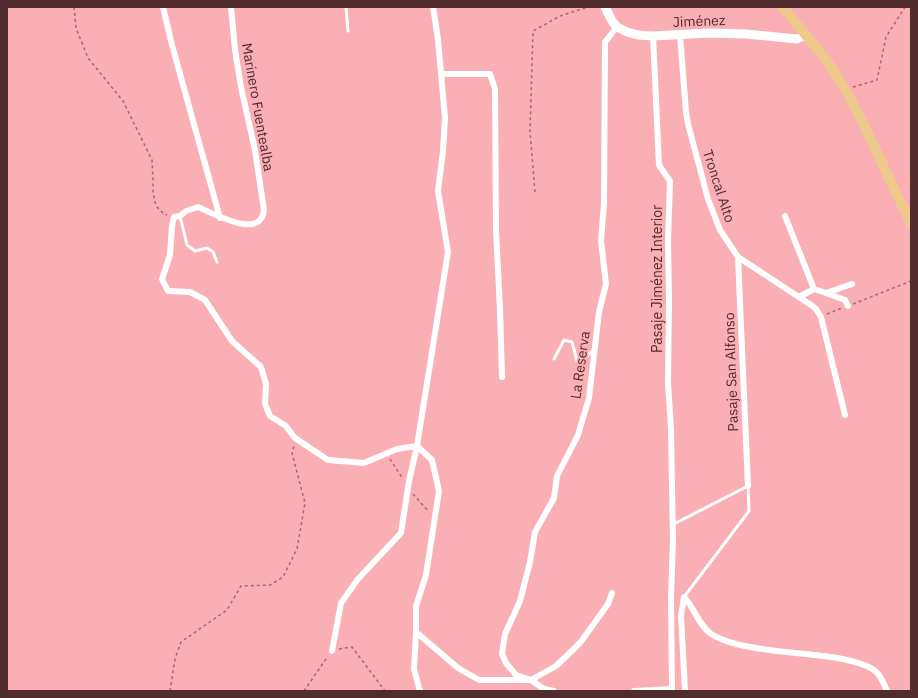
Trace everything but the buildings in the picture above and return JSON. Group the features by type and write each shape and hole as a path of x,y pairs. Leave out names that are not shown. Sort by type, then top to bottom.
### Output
{"main road":[{"path":"782,7 827,61 845,89 911,224"}],"street":[{"path":"163,7 172,46 220,218"},
{"name":"Marinero Fuentealba","path":"220,218 249,224 257,223 263,218 264,210 255,150 241,87 235,50 231,7"},
{"path":"332,650 341,603 358,579 401,533 409,481 417,446 448,252 438,191 445,118 438,39 433,7"},
{"path":"605,7 612,21 617,27"},
{"name":"Jiménez","path":"617,27 626,32 653,36 709,33 746,34 797,40 806,35"},
{"name":"La Reserva","path":"554,691 544,689 531,680 516,675 506,663 502,654 505,634 520,601 530,562 534,532 554,498 557,476 578,435 589,398 599,312 606,284 601,241 604,203 605,42 617,27"},
{"name":"Troncal Alto","path":"680,35 686,112 712,212 720,230 738,257 816,309 821,317"},
{"name":"Pasaje Jiménez Interior","path":"634,691 672,689 671,430 668,382 668,241 670,181 659,165 653,36"},
{"path":"441,74 490,74 495,89 496,230 502,377"},
{"path":"220,218 198,208 186,211 177,216 172,226 170,255 162,279 168,292 190,292 205,300 232,341 261,367 266,384 265,404 270,416 286,426 295,438 328,460 364,463 397,449 417,446"},
{"path":"785,216 814,289"},
{"name":"Pasaje San Alfonso","path":"738,257 748,486"},
{"path":"826,293 852,284"},
{"path":"799,297 814,289 845,300 848,306"},
{"path":"821,317 845,415"},
{"path":"417,446 432,460 439,491 426,575 416,606 414,669 420,691"},
{"path":"416,632 458,668 478,680 531,680 556,666 580,643 608,604 612,593"},
{"path":"684,597 681,616 685,691"},
{"path":"684,597 693,608 702,625 710,633 723,640 745,646 784,652 812,654 853,662 875,671 881,677 887,691"}],"lane":[{"path":"346,7 348,31"},
{"path":"177,216 187,245 195,251 207,248 213,252 217,262"},
{"path":"554,359 564,340 572,342 577,361 580,363 595,349"},
{"path":"672,525 748,486 749,511 684,597"}],"path":[{"path":"74,7 76,28 88,58 123,101 152,160 153,192 156,206 164,214 177,216"},
{"path":"535,192 530,131 533,31 560,16 588,7"},
{"path":"845,89 877,80 886,37 905,7"},
{"path":"821,317 911,280"},
{"path":"170,691 175,659 181,642 227,610 241,586 270,585 283,577 297,548 304,503 292,453 295,438"},
{"path":"304,691 332,650 352,647 385,691"}]}
